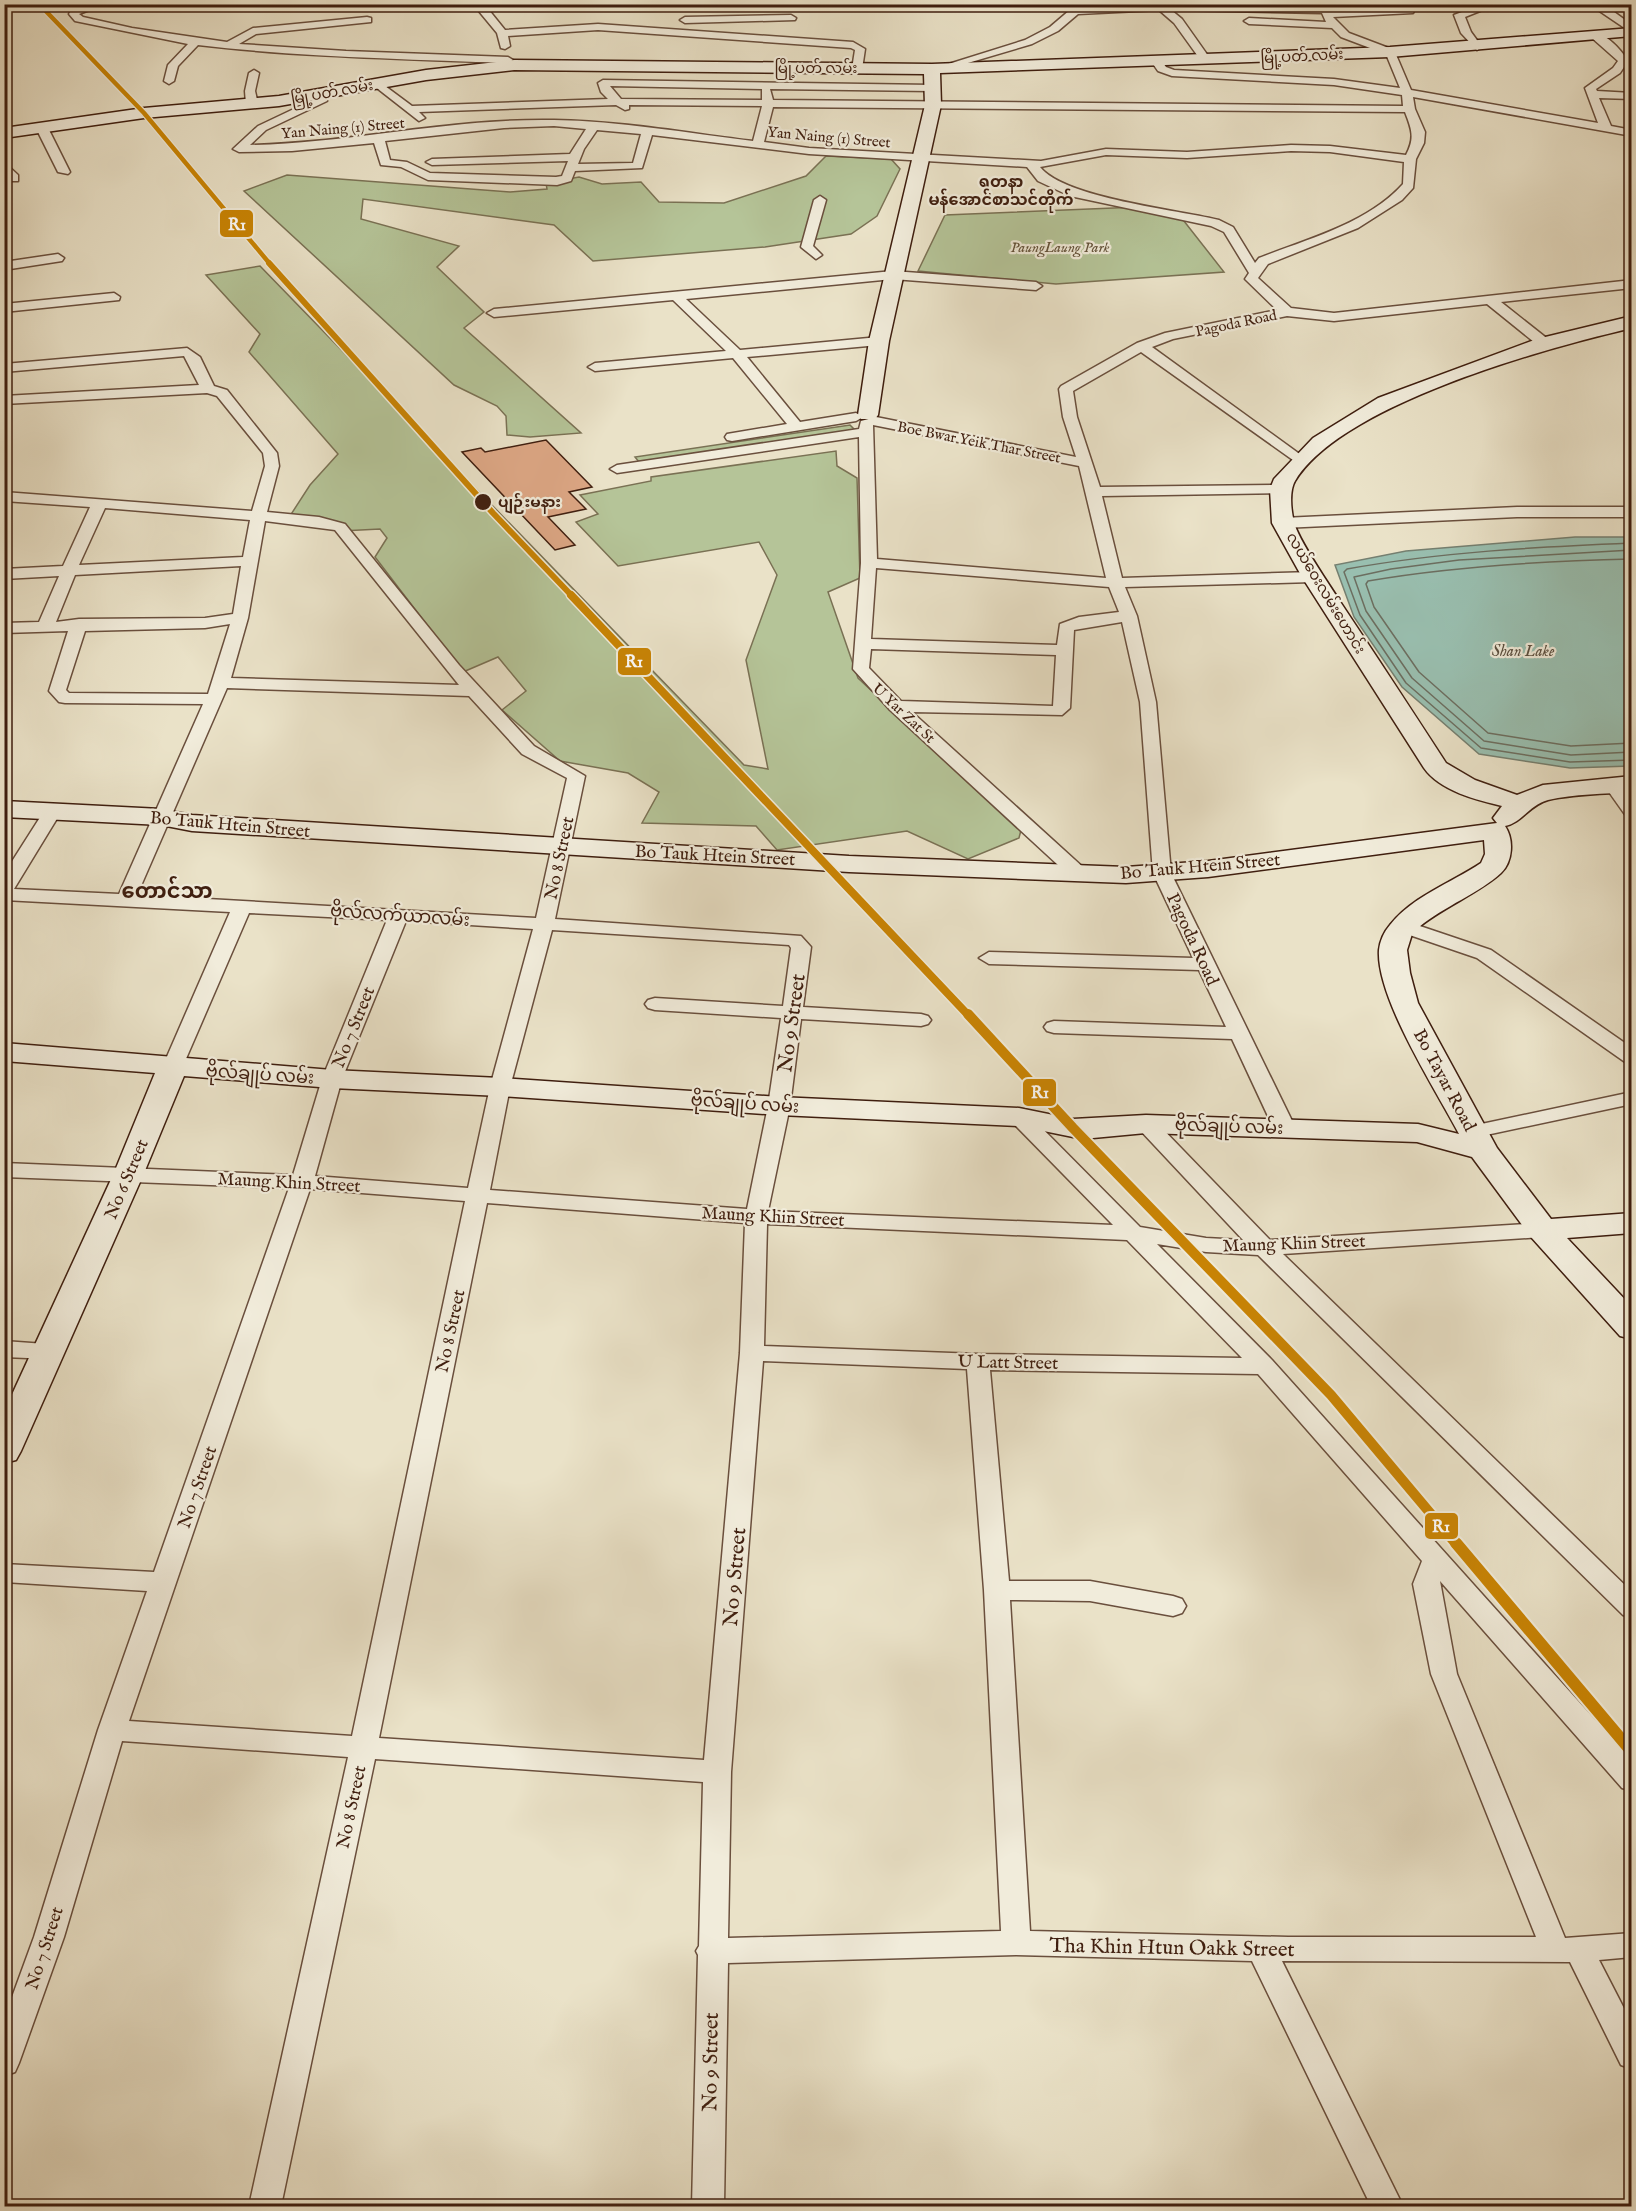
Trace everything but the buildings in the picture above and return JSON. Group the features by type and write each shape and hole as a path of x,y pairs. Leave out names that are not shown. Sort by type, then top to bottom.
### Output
{"street":[{"path":"175,4 92,6 77,9 74,14 79,19 128,32 226,47 511,62 502,33 478,4"},
{"path":"191,4 247,7 322,4"},
{"path":"788,4 797,42"},
{"path":"1477,46 1466,33 1459,15 1480,9 1479,4"},
{"path":"1208,6 1207,11 1243,21 1333,25"},
{"path":"866,422 879,341 938,68 995,53 1042,35 1056,28 1079,8 1208,6 1410,11"},
{"path":"1599,6 1632,31"},
{"path":"247,7 260,16 253,31"},
{"path":"1161,7 1185,30 1206,60"},
{"path":"1287,312 1251,279 1254,271 1263,261 1354,225 1398,197 1409,184 1410,159 1418,143 1419,132 1409,109 1407,93 1389,52 1345,35 1333,25 1328,9"},
{"path":"502,33 598,27 643,21 791,18"},
{"path":"226,47 253,31 367,20"},
{"path":"598,27 682,31 860,47 857,69"},
{"name":"မြို့ပတ် လမ်း","path":"4,133 144,113 252,104 511,62 769,68 938,68 1389,52 1596,36 1632,31"},
{"path":"1596,36 1617,52 1623,61 1616,73 1590,88 1606,128"},
{"path":"169,81 173,65 194,43"},
{"path":"1156,61 1162,69 1172,73 1316,81 1452,99 1632,133"},
{"path":"757,146 768,103 765,85 769,68"},
{"path":"252,104 250,91 254,74"},
{"path":"377,83 439,133"},
{"path":"379,140 385,163 573,162 638,166 644,122 606,92 603,83 765,85 932,97 1409,109"},
{"name":"Yan Naing (1) Street","path":"321,94 323,99 281,117 239,147 246,150 379,140 542,123 594,126 644,122 666,133 757,146 920,159 1031,164 1106,152 1187,155 1291,148 1330,149 1410,159"},
{"path":"1592,94 1632,96"},
{"path":"410,110 472,105 618,102 768,103 932,97"},
{"path":"403,164 424,176 512,180 565,179 582,141 594,126"},
{"path":"42,128 64,172"},
{"path":"1031,164 1042,178 1074,193 1215,223 1229,230 1254,271"},
{"path":"4,165 14,178"},
{"path":"816,255 807,247 820,200"},
{"path":"4,266 58,258"},
{"path":"494,313 893,275 1036,286"},
{"name":"Pagoda Road","path":"1284,1127 1162,873 1148,702 1129,616 1116,583 1094,492 1083,463 1067,404 1066,389 1142,346 1170,336 1287,312 1334,317 1632,284"},
{"path":"676,296 737,354 797,427"},
{"path":"4,308 114,297"},
{"path":"1491,301 1544,343"},
{"path":"1094,492 1281,489 1285,479 1320,442 1385,402 1544,343 1632,322"},
{"path":"595,367 879,341"},
{"path":"1142,346 1300,461"},
{"path":"4,368 187,352 195,360 208,389"},
{"path":"4,400 208,389 222,393 270,453 272,466 258,516 240,618 218,691 126,900"},
{"path":"866,422 619,462 797,427 866,422"},
{"name":"Boe Bwar Yeik Thar Street","path":"866,422 1083,463"},
{"name":"U Yar Zat St","path":"866,422 869,563 861,644 861,669 896,706 1078,873"},
{"name":"လယ်ဝေးလမ်းဟောင်း","path":"1281,489 1283,523 1313,577 1437,768 1457,784 1480,793 1519,802"},
{"name":"No 8 Street","path":"4,496 332,524 347,534 474,691 528,750 575,773 544,925 500,1087 363,1749 265,2206"},
{"path":"46,626 68,571 100,504"},
{"path":"1283,523 1517,512 1632,512"},
{"path":"4,574 250,561"},
{"path":"869,563 1116,583 1313,577"},
{"path":"896,706 1056,711 1061,708 1066,627 1079,622 1129,616"},
{"path":"4,628 79,624 205,623 240,618"},
{"path":"79,624 57,691 65,698 151,700 218,691 474,691"},
{"path":"861,644 1063,650"},
{"path":"1402,926 1492,867 1498,854 1496,831 1519,802 1544,793 1622,785 1632,812"},
{"name":"Bo Tauk Htein Street","path":"4,809 161,817 192,823 560,847 1078,873 1162,873 1496,831"},
{"path":"4,892 52,812"},
{"name":"ဗိုလ်လက်ယာလမ်း","path":"4,892 399,915 798,946"},
{"name":"No 6 Street","path":"4,1451 51,1351 129,1173 242,906"},
{"name":"No 7 Street","path":"4,2063 49,1937 112,1730 302,1182 332,1079 399,915"},
{"path":"1402,926 1484,954 1632,1058"},
{"name":"Bo Tayar Road","path":"1402,926 1394,944 1398,981 1404,1003 1477,1141 1542,1230 1632,1328"},
{"name":"No 9 Street","path":"708,2206 711,1951 717,1772 752,1353 756,1217 779,1106 792,1013 798,946"},
{"path":"989,958 1204,964"},
{"path":"655,1004 921,1020"},
{"path":"1054,1027 1238,1033"},
{"name":"ဗိုလ်ချုပ် လမ်း","path":"4,1052 172,1068 332,1079 500,1087 779,1106 1019,1117 1073,1128 1093,1129 1146,1124 1284,1127 1418,1133 1477,1141"},
{"path":"1477,1141 1632,1098"},
{"path":"1019,1117 1264,1366 1632,1780"},
{"path":"1146,1124 1264,1248 1632,1608"},
{"name":"Maung Khin Street","path":"4,1170 129,1173 302,1182 756,1217 1132,1233 1206,1245 1264,1248 1542,1230"},
{"path":"1542,1230 1632,1223"},
{"path":"4,1349 51,1351"},
{"name":"U Latt Street","path":"752,1353 978,1362 1264,1366"},
{"path":"978,1362 997,1590 1016,1943"},
{"path":"1435,1560 1426,1584 1444,1674 1567,1950 1632,2056"},
{"path":"4,1574 164,1582"},
{"path":"997,1590 1090,1591 1173,1606"},
{"path":"112,1730 717,1772"},
{"name":"Tha Khin Htun Oakk Street","path":"711,1951 1016,1943 1261,1948 1567,1950 1632,1945"},
{"path":"1261,1948 1387,2206"}],"green space":[{"path":"826,156 891,159 900,169 877,216 851,234 765,247 593,261 554,225 363,199 361,219 459,246 437,267 484,312 464,328 581,433 530,437 507,435 506,416 497,406 454,385 244,191 287,175 510,192 547,189 546,183 579,177 602,184 641,182 659,202 724,203 806,176"},
{"name":"PaungLaung Park","path":"1138,207 1180,216 1224,272 1056,284 918,271 945,215"},
{"path":"260,266 744,765 768,769 746,660 777,575 759,542 618,566 576,522 598,514 580,495 651,481 651,477 836,451 837,466 857,478 860,578 828,592 858,678 1021,830 1019,838 968,859 907,831 777,850 756,826 642,823 659,792 628,773 560,761 502,710 526,691 498,657 463,672 375,557 387,538 380,529 341,531 288,519 310,485 338,454 249,352 260,334 206,275"},
{"path":"850,425 855,430 639,462 635,457"}],"water":[{"name":"Shan Lake","path":"1575,537 1631,537 1631,766 1570,768 1479,754 1402,687 1354,617 1335,565 1406,551"}],"transit line":[{"name":"R1","path":"39,4 144,113 287,284 493,513 826,862 1073,1128 1331,1395 1632,1752"}],"place":[{"name":"ပျဉ်းမနား","path":"483,502"}],"district":[{"name":"ရတနာ မန်အောင်စာသင်တိုက်","path":"1001,190"},
{"name":"တောင်သာ","path":"167,891"}]}
